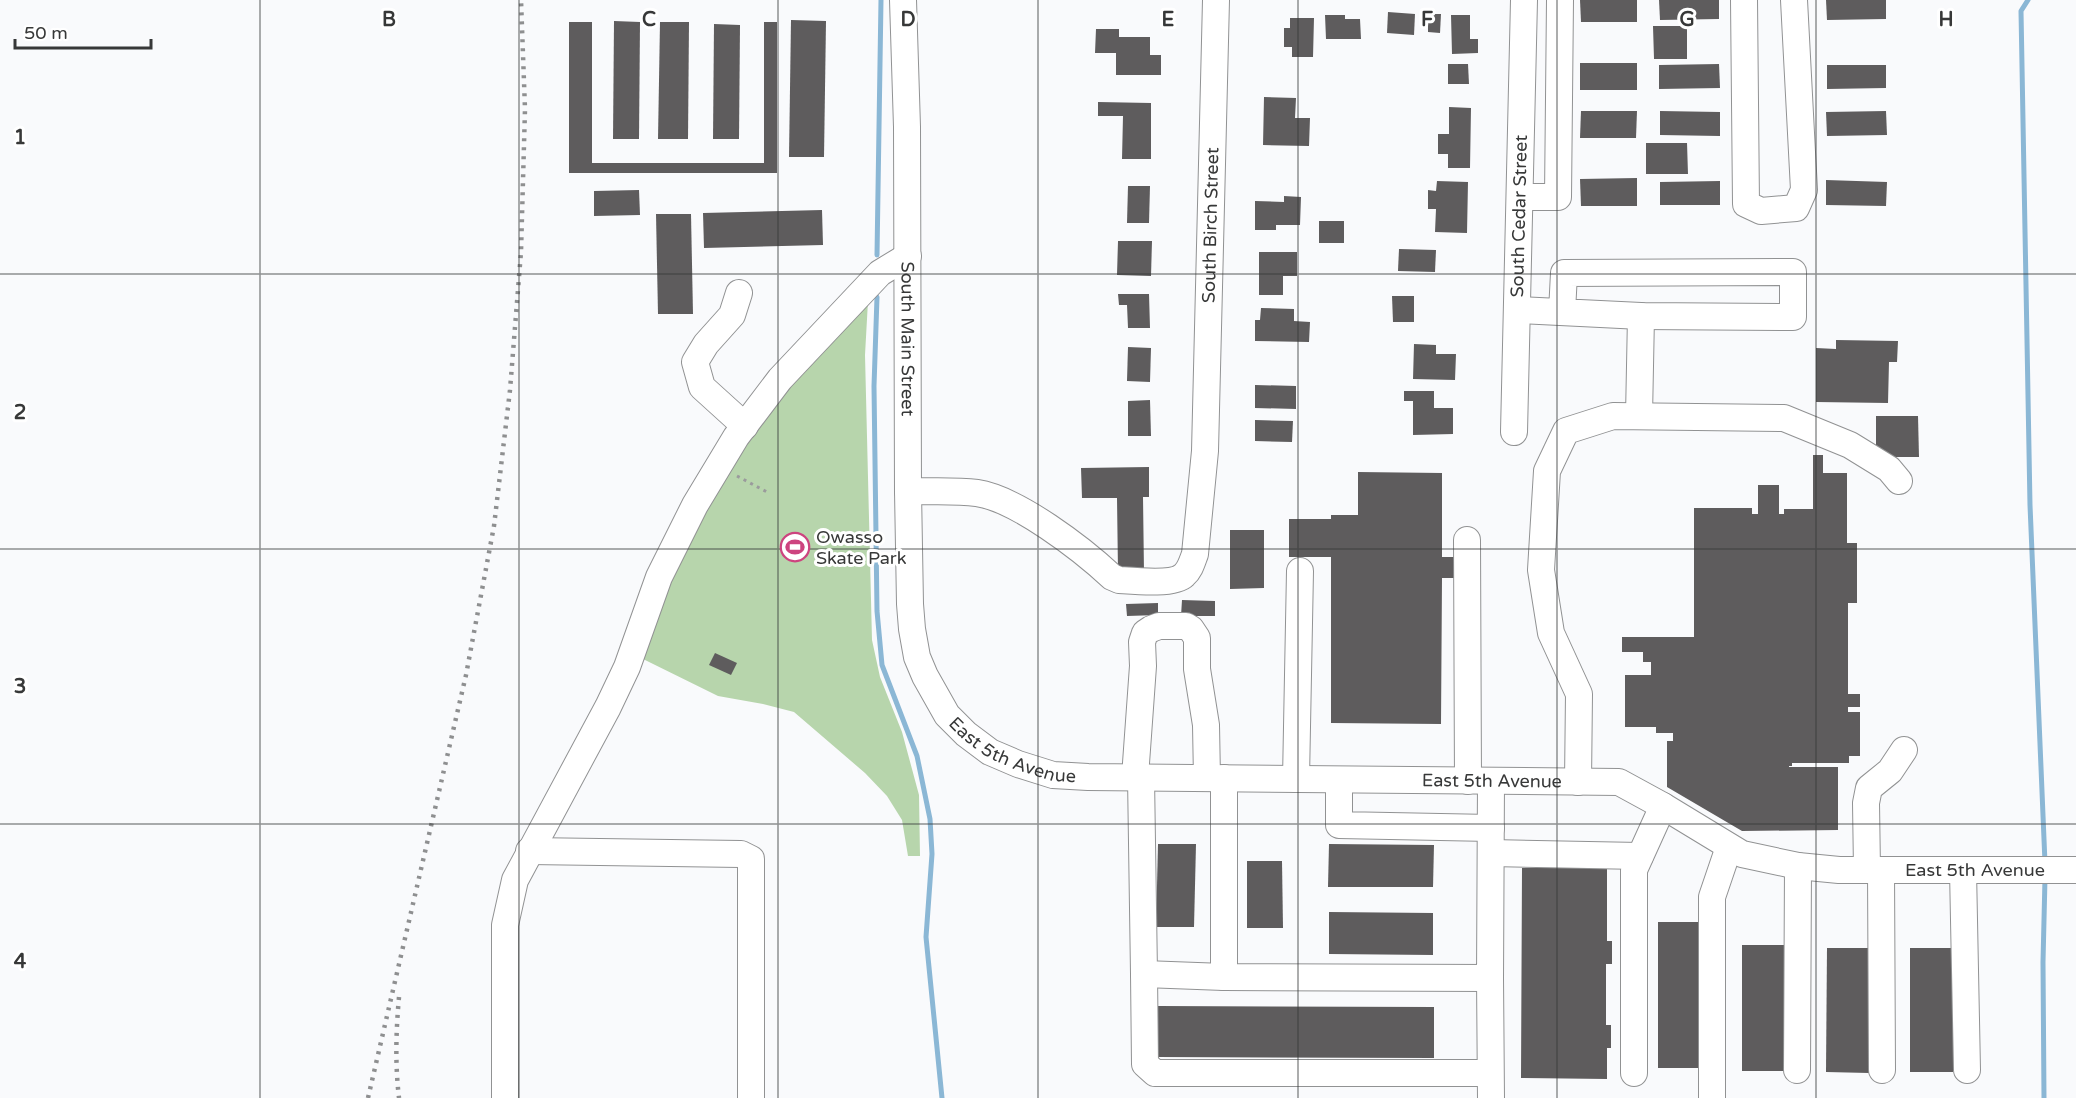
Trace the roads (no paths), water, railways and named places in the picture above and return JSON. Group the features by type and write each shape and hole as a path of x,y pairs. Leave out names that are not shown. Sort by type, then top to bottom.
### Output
{"street":[{"name":"South Main Street","path":"903,0 907,127 908,491 912,629 917,657 926,676"},
{"name":"South Birch Street","path":"908,491 978,493 1015,506 1073,544 1112,577 1119,580 1174,581 1183,577 1189,569 1195,554 1204,451 1216,0"},
{"name":"South Cedar Street","path":"1514,432 1524,0"},
{"path":"1520,197 1558,197 1560,0"},
{"path":"1744,0 1746,204 1761,211 1796,208 1804,190 1794,0"},
{"path":"505,1098 506,925 514,880 608,707 627,667 659,577 695,505 745,426 780,379 880,273 908,256"},
{"path":"1517,310 1641,316 1793,317 1793,273 1564,273 1562,312"},
{"path":"739,293 732,315 705,344 695,362 702,387 745,426"},
{"path":"1639,417 1641,316"},
{"path":"1578,782 1579,694 1551,633 1541,570 1547,471 1566,431 1612,416 1784,418 1850,445 1889,469 1899,481"},
{"path":"1224,977 1216,778 1197,669 1197,638 1191,628 1186,626 1159,626 1151,628 1142,642 1138,777 1145,1064 1155,1073 1490,1086 1491,840 1479,781 1467,540"},
{"path":"1296,779 1299,572"},
{"name":"East 5th Avenue","path":"926,676 947,716 966,734 990,752 1053,775 1619,782 1664,806 1742,854 1798,866 1839,870 2076,870"},
{"path":"1882,1070 1874,870 1866,803 1869,788 1890,771 1904,750"},
{"path":"1339,780 1339,825 1640,856"},
{"path":"1634,1073 1634,870 1664,806"},
{"path":"1712,1098 1712,897 1729,847"},
{"path":"529,851 741,854 751,859 751,1098"},
{"path":"1797,1070 1798,866"},
{"path":"1967,1070 1975,870"},
{"path":"1143,974 1224,977 1490,978"}],"waterway":[{"path":"877,255 881,0"},
{"path":"2028,0 2021,11 2030,505 2045,863"},
{"path":"877,297 874,386 877,611 882,665 917,756 930,819 932,854 926,937 942,1098"},
{"path":"2044,1098 2045,878"}],"railway":[{"path":"368,1098 466,675 494,526 510,390 521,252 525,109 521,0"},
{"path":"399,997 396,1048 399,1098"}],"place":[{"name":"Owasso Skate Park","path":"795,547"}]}
